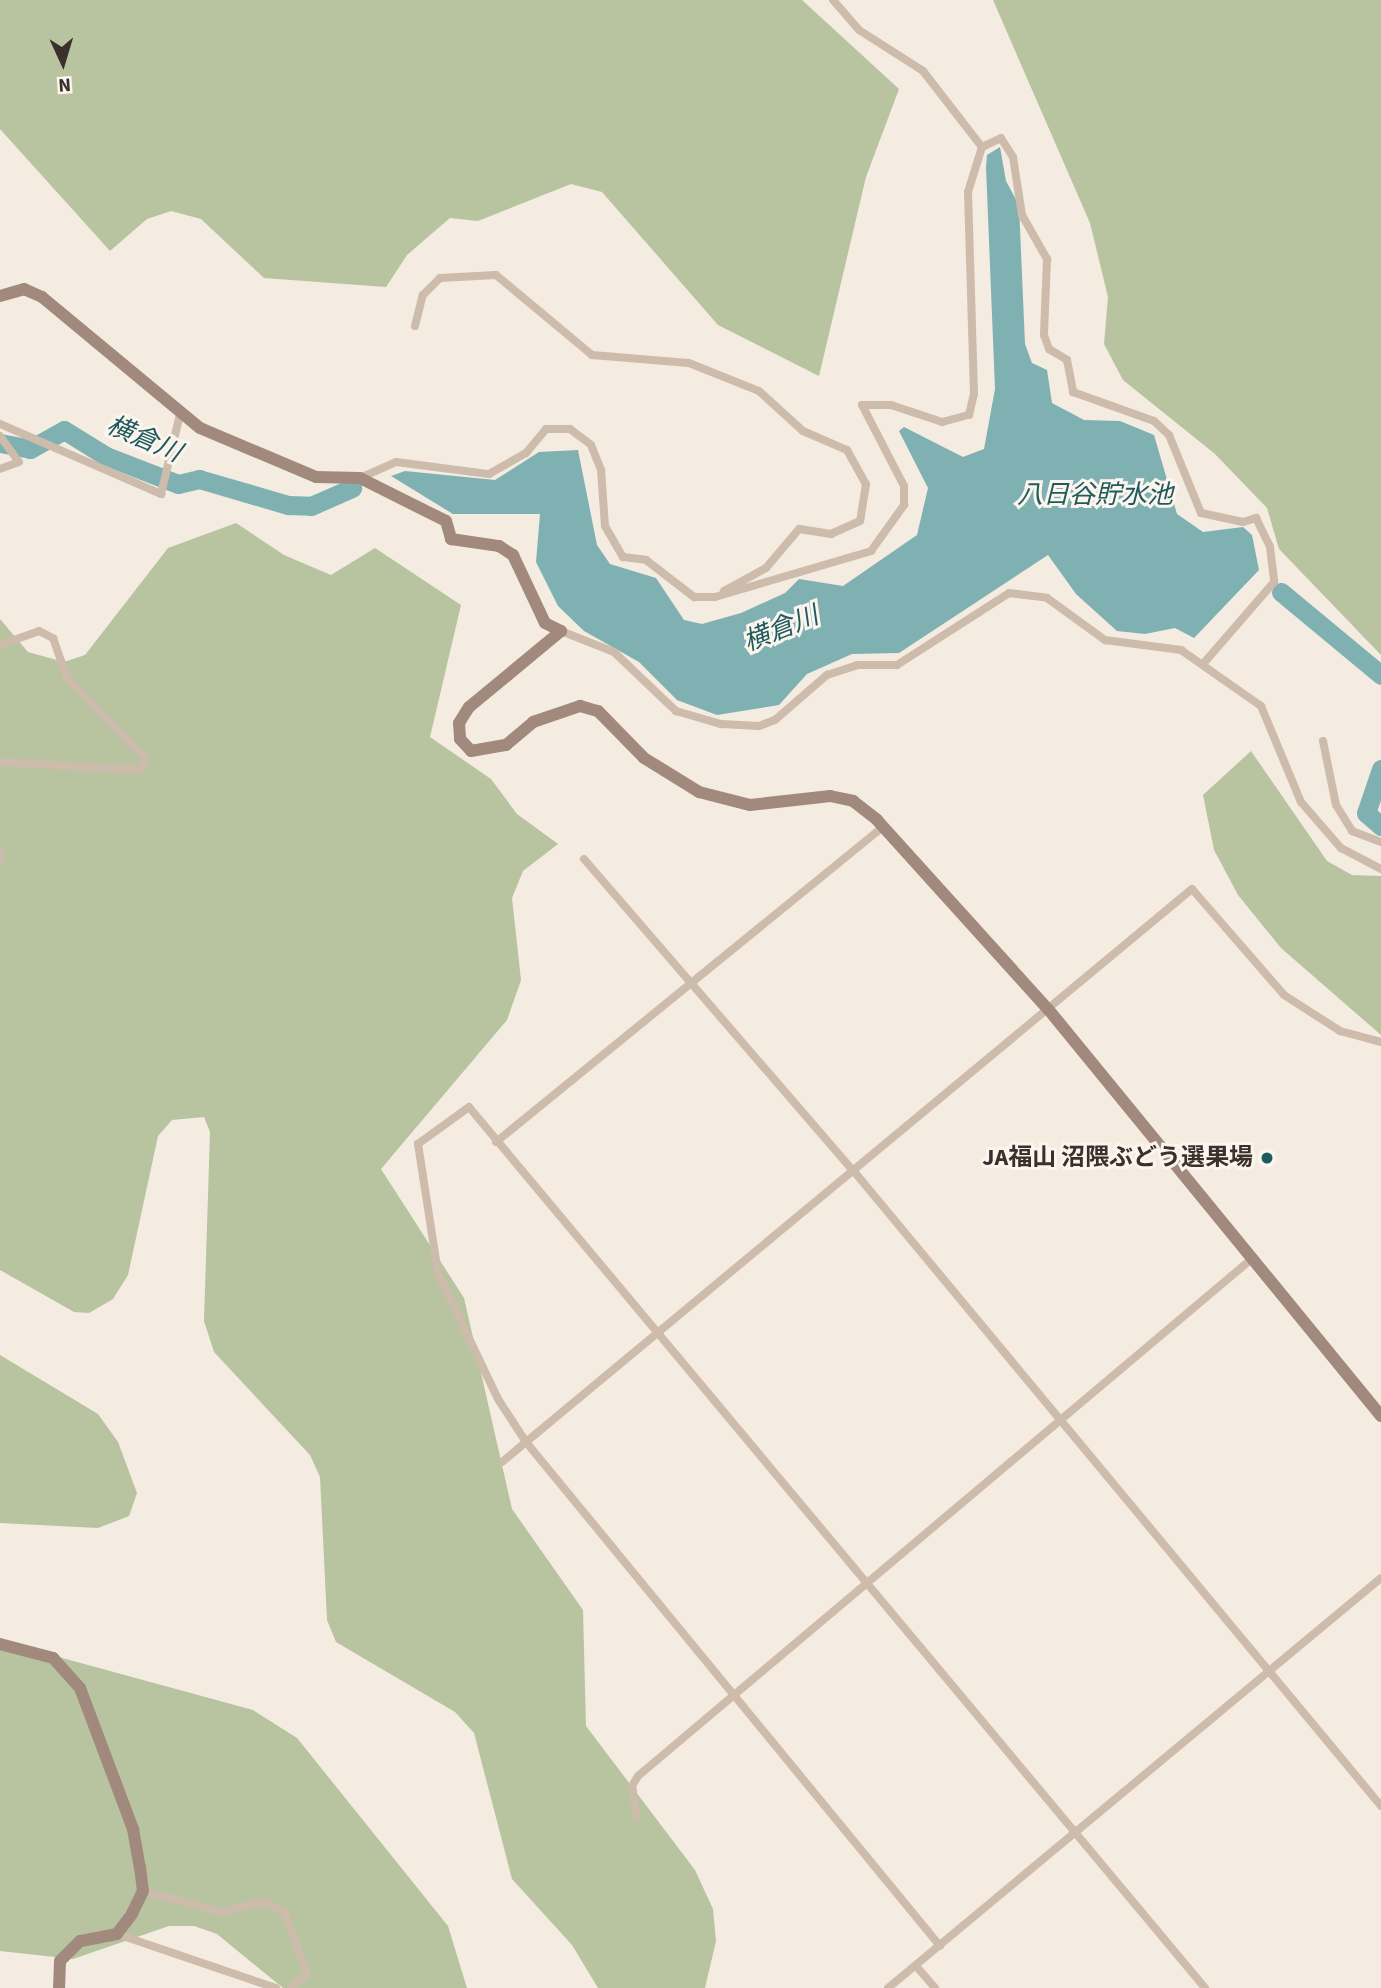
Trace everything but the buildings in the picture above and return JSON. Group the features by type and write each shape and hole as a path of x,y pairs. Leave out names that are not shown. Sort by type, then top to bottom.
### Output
{"street":[{"path":"833,0 859,30 923,71 982,147"},
{"path":"360,478 396,462 489,474 526,453 546,429 570,429 591,445 601,470 605,526 623,557 646,560 694,597 715,597 814,565 847,561 887,536 904,505 904,486 862,405 891,405 942,422 969,415 974,394 965,223 982,147 992,138 1009,146 1022,215 1047,259 1044,335 1049,349 1067,360 1073,392 1154,421 1169,435 1200,513 1242,522 1256,518 1270,547 1274,582 1203,664"},
{"path":"415,326 423,295 440,278 496,275 592,355 689,363 759,391 803,431 847,450 866,484 860,521 831,534 799,529 766,568 715,597"},
{"path":"0,296 24,289 42,297 180,414 297,471 360,478 446,521 451,540 499,545 513,555 545,623 614,652 676,711 733,725 775,720 810,686 844,667 897,665 1009,593 1047,598 1105,640 1181,650 1261,706 1301,802 1341,848 1381,869"},
{"path":"0,424 161,494 180,414"},
{"path":"0,436 19,462 0,469"},
{"path":"0,645 38,631 53,638 67,678 145,758 140,770 0,762"},
{"path":"561,631 469,707 459,723 460,739 471,751 506,745 533,722 580,706 598,711 644,758 699,792 750,805 830,796 853,802 884,827 1048,1009 1254,1257 1381,1416"},
{"path":"1323,741 1336,806 1352,831 1381,842"},
{"path":"496,1142 884,827"},
{"path":"0,852 0,861"},
{"path":"584,859 688,984 852,1169 1059,1420 1165,1541 1266,1672 1381,1806"},
{"path":"502,1462 1192,889 1284,995 1340,1031 1381,1042"},
{"path":"940,1945 526,1442 498,1399 438,1273 418,1144 470,1107 496,1142 1205,1988"},
{"path":"637,1817 632,1786 639,1776 1254,1257"},
{"path":"888,1988 1381,1578"},
{"path":"0,1644 53,1658 80,1688 133,1829 143,1891 117,1934"},
{"path":"143,1891 222,1912 262,1902 284,1911 307,1974 291,1988"},
{"path":"59,1988 60,1961 80,1941 117,1934 276,1988"},
{"path":"916,1966 935,1988"}],"green space":[{"path":"0,0 802,0 899,89 866,177 819,376 718,325 602,192 571,184 478,221 450,218 407,255 386,287 264,278 201,219 171,211 147,219 110,251 0,129"},
{"path":"993,0 1381,0 1381,655 1279,549 1267,508 1215,454 1123,380 1104,344 1108,297 1090,223"},
{"path":"236,523 284,555 331,575 375,548 461,605 430,737 491,779 517,814 558,844 523,871 512,898 521,980 507,1020 381,1169 464,1298 512,1509 583,1610 586,1726 695,1870 713,1909 716,1941 705,1988 598,1988 572,1945 512,1879 474,1733 455,1712 336,1642 327,1620 320,1477 310,1455 214,1352 204,1321 210,1132 204,1117 172,1120 158,1136 128,1275 113,1299 89,1313 74,1312 0,1270 0,619 28,652 64,662 85,655 168,548"},
{"path":"1251,751 1327,861 1352,875 1381,876 1381,1035 1281,948 1238,895 1214,850 1203,795"},
{"path":"0,1355 98,1414 118,1442 137,1493 129,1516 98,1528 0,1523"},
{"path":"0,1641 253,1710 297,1738 448,1926 467,1988 283,1988 217,1934 194,1926 169,1926 73,1959 0,1951"}],"water":[{"name":"八日谷貯水池","path":"1000,147 1006,181 1019,205 1025,344 1032,363 1047,370 1052,403 1084,420 1120,421 1154,435 1177,514 1203,532 1243,527 1252,535 1259,570 1194,638 1175,628 1145,634 1117,631 1076,594 1048,555 899,653 852,654 807,674 779,705 717,715 677,700 639,662 584,631 558,606 536,562 540,514 453,514 391,476 405,471 495,480 539,452 578,450 597,545 610,564 656,578 684,620 702,624 741,613 785,593 799,579 843,586 917,535 928,488 899,431 904,427 963,457 984,449 995,389 986,167 987,155"}],"waterway":[{"name":"横倉川","path":"0,443 30,449 64,430 106,456 178,484 199,479 288,505 311,506 352,488"},
{"name":"横倉川","path":"1281,592 1381,675"},
{"name":"横倉川","path":"1381,769 1366,813 1381,826"}],"place":[{"name":"JA福山 沼隈ぶどう選果場","path":"1267,1158"}]}
